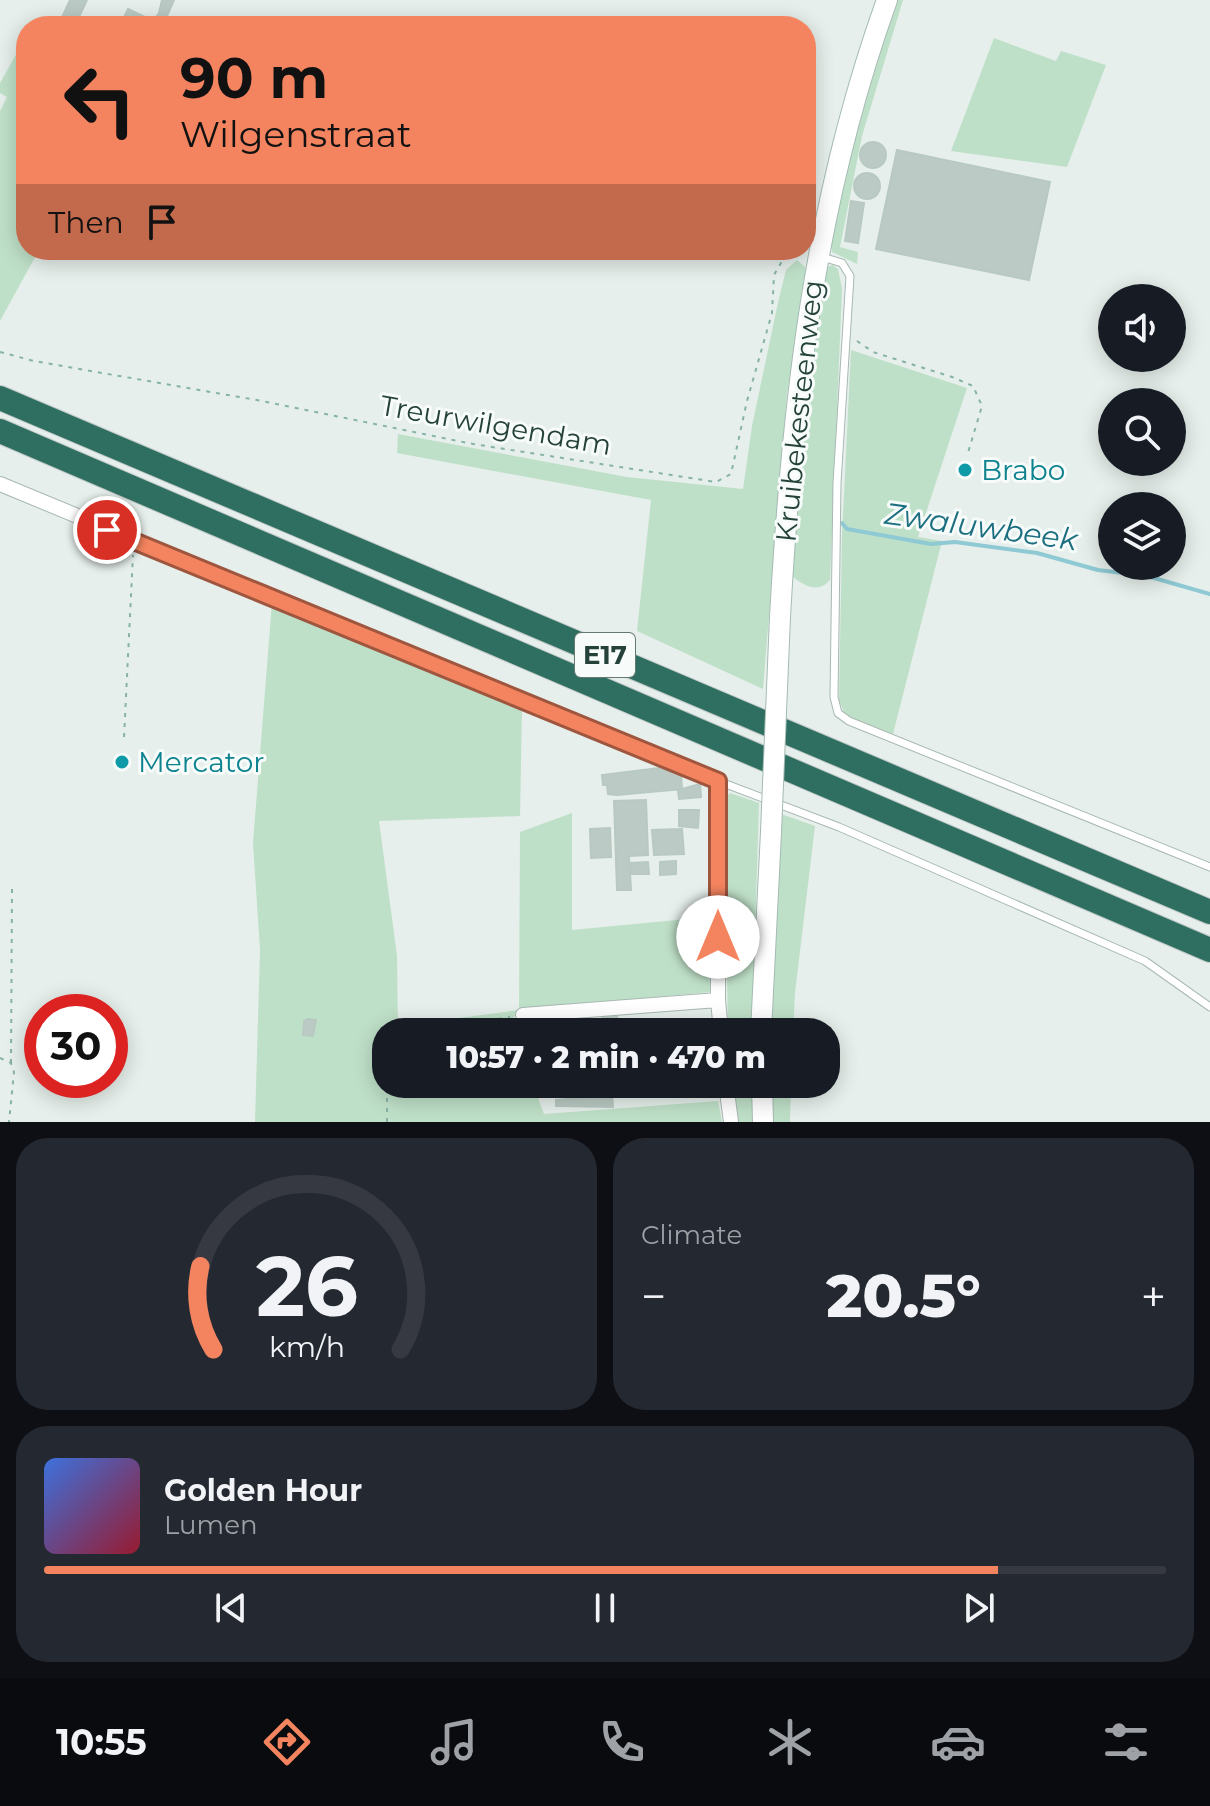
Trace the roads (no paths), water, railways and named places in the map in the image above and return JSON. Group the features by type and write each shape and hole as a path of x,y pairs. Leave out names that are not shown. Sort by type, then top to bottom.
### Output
{"highway":[{"name":"E17","path":"0,398 1210,912"},
{"name":"E17","path":"0,431 1210,950"},
{"path":"1177,936 1210,960"}],"street":[{"name":"Kruibekesteenweg","path":"762,1018 788,468 817,257 839,155 887,0"},
{"path":"0,484 718,781 720,1018"},
{"path":"523,1015 718,1000"},
{"path":"728,1098 731,1122"},
{"path":"762,1098 763,1122"}],"lane":[{"path":"817,257 842,263 850,276 837,514 834,697 838,713 863,727 1210,867"},
{"path":"718,781 839,827 1145,961 1210,1007"}],"waterway":[{"name":"Zwaluwbeek","path":"842,523 847,529 931,544 955,542 1037,553 1098,570 1147,576 1210,594"}],"place":[{"name":"Brabo","path":"965,470"},
{"name":"Mercator","path":"122,762"}]}
